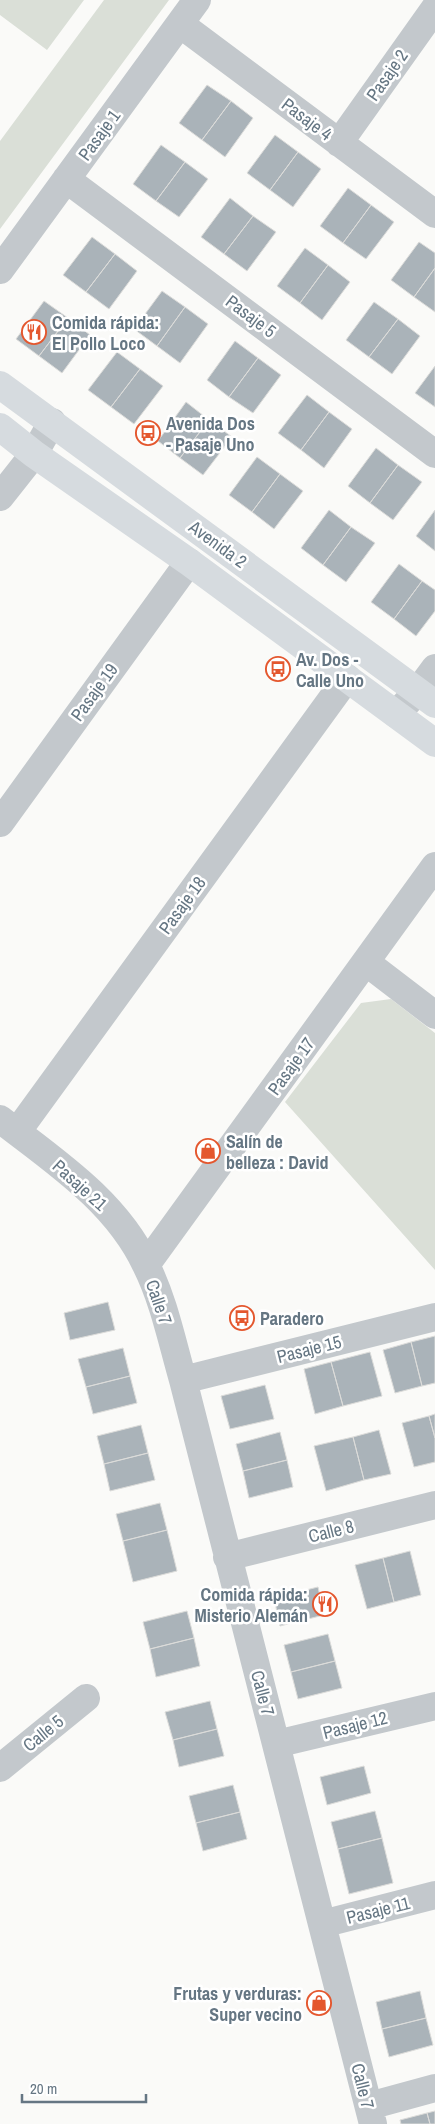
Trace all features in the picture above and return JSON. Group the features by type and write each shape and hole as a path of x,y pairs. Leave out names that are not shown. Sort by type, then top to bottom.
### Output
{"street":[{"name":"Pasaje 1","path":"0,270 197,0"},
{"name":"Pasaje 2","path":"339,143 435,8"},
{"name":"Pasaje 4","path":"180,24 435,214"},
{"name":"Pasaje 5","path":"66,179 435,454"},
{"name":"Avenida 2","path":"0,385 426,698"},
{"path":"0,497 34,454 52,422"},
{"name":"Avenida 2","path":"0,427 34,454 189,562 435,743"},
{"name":"Pasaje 19","path":"0,823 189,562"},
{"path":"396,714 426,698 435,668"},
{"name":"Pasaje 18","path":"8,1125 347,678"},
{"name":"Pasaje 17","path":"146,1265 367,963 435,866"},
{"path":"367,963 435,1014"},
{"name":"Pasaje 21","path":"8,1125 83,1184 102,1203 134,1242 146,1265"},
{"name":"Calle 7","path":"146,1265 168,1325 183,1380 371,2115"},
{"name":"Pasaje 15","path":"183,1380 435,1317"},
{"name":"Calle 8","path":"227,1557 435,1505"},
{"name":"Calle 5","path":"0,1768 86,1698"},
{"name":"Pasaje 12","path":"276,1744 435,1706"},
{"name":"Pasaje 11","path":"322,1924 435,1895"},
{"path":"371,2115 435,2088"}],"shaded area":[{"path":"0,0 84,0 47,50 0,15"},
{"path":"104,0 169,0 0,229 0,141"},
{"path":"391,999 435,1033 435,1270 285,1102 361,1003"}],"building":[{"path":"207,85 231,101 202,140 179,123"},
{"path":"231,101 253,118 225,157 202,140"},
{"path":"275,135 298,152 270,190 247,173"},
{"path":"161,145 185,162 156,201 133,184"},
{"path":"298,152 321,169 293,207 270,190"},
{"path":"185,162 208,179 179,217 156,201"},
{"path":"348,188 371,205 343,243 320,226"},
{"path":"230,198 253,216 224,254 201,237"},
{"path":"371,205 394,222 366,259 343,243"},
{"path":"253,216 276,232 247,271 224,254"},
{"path":"92,237 115,254 86,292 63,275"},
{"path":"419,242 435,253 435,268 414,297 391,280"},
{"path":"305,248 328,265 300,303 277,286"},
{"path":"115,254 137,271 109,309 86,292"},
{"path":"328,265 350,282 322,320 300,303"},
{"path":"435,268 435,312 414,297"},
{"path":"162,291 185,307 157,346 134,329"},
{"path":"44,301 68,318 39,356 16,339"},
{"path":"374,302 398,319 369,357 346,340"},
{"path":"185,307 208,324 180,363 157,346"},
{"path":"68,318 90,335 62,373 39,356"},
{"path":"398,319 420,336 392,374 369,357"},
{"path":"235,341 258,358 229,397 207,380"},
{"path":"117,352 140,369 111,407 88,390"},
{"path":"258,358 281,375 253,413 229,397"},
{"path":"435,366 435,407 415,393"},
{"path":"140,369 163,386 134,424 111,407"},
{"path":"307,395 329,412 301,450 278,433"},
{"path":"186,402 209,420 180,458 158,441"},
{"path":"329,412 352,429 324,468 301,450"},
{"path":"209,420 232,437 203,475 180,458"},
{"path":"376,448 398,465 370,503 348,486"},
{"path":"257,457 280,474 252,512 229,495"},
{"path":"398,465 422,482 393,520 370,503"},
{"path":"280,474 303,491 274,529 252,512"},
{"path":"329,510 351,527 323,565 301,548"},
{"path":"435,510 435,551 416,536"},
{"path":"351,527 375,543 346,582 323,565"},
{"path":"399,564 422,581 394,619 371,602"},
{"path":"422,581 435,590 435,611 416,636 394,619"},
{"path":"108,1302 115,1330 70,1340 64,1313"},
{"path":"435,1336 435,1383 422,1386 411,1342"},
{"path":"411,1342 422,1386 395,1393 383,1350"},
{"path":"123,1348 130,1376 86,1387 78,1359"},
{"path":"370,1352 382,1396 343,1406 331,1362"},
{"path":"331,1362 343,1406 315,1414 304,1369"},
{"path":"130,1376 137,1403 93,1414 86,1387"},
{"path":"265,1385 274,1419 230,1429 221,1396"},
{"path":"435,1414 435,1438 429,1416"},
{"path":"429,1416 435,1438 435,1462 414,1467 402,1423"},
{"path":"141,1425 148,1453 104,1464 97,1436"},
{"path":"379,1430 391,1474 364,1480 353,1437"},
{"path":"280,1432 287,1460 243,1471 236,1444"},
{"path":"353,1437 364,1480 326,1491 314,1446"},
{"path":"148,1453 155,1480 110,1491 104,1464"},
{"path":"287,1460 293,1487 249,1498 243,1471"},
{"path":"160,1503 167,1530 123,1541 116,1514"},
{"path":"167,1530 177,1571 133,1582 123,1541"},
{"path":"410,1551 421,1595 394,1602 383,1558"},
{"path":"383,1558 394,1602 367,1609 355,1565"},
{"path":"318,1587 324,1615 280,1626 274,1598"},
{"path":"187,1611 194,1638 150,1649 143,1622"},
{"path":"328,1634 335,1661 291,1672 284,1645"},
{"path":"194,1638 200,1666 156,1677 150,1649"},
{"path":"335,1661 342,1688 298,1699 291,1672"},
{"path":"210,1701 217,1729 173,1740 165,1712"},
{"path":"217,1729 224,1756 179,1767 173,1740"},
{"path":"364,1766 371,1793 327,1805 320,1777"},
{"path":"233,1785 240,1812 196,1823 189,1796"},
{"path":"375,1811 382,1838 338,1849 331,1822"},
{"path":"240,1812 247,1839 203,1851 196,1823"},
{"path":"382,1838 393,1883 349,1894 338,1849"},
{"path":"420,1991 426,2018 382,2029 376,2002"},
{"path":"426,2018 433,2045 389,2057 382,2029"},
{"path":"435,2111 435,2124 430,2124 427,2113"},
{"path":"427,2113 430,2124 401,2124 400,2120"}],"place":[{"name":"Comida rápida: El Pollo Loco","path":"34,332"},
{"name":"Avenida Dos - Pasaje Uno","path":"148,433"},
{"name":"Av. Dos - Calle Uno","path":"278,669"},
{"name":"Salín de belleza : David","path":"208,1151"},
{"name":"Paradero","path":"242,1318"},
{"name":"Comida rápida: Misterio Alemán","path":"325,1604"},
{"name":"Frutas y verduras: Super vecino","path":"319,2003"}]}
